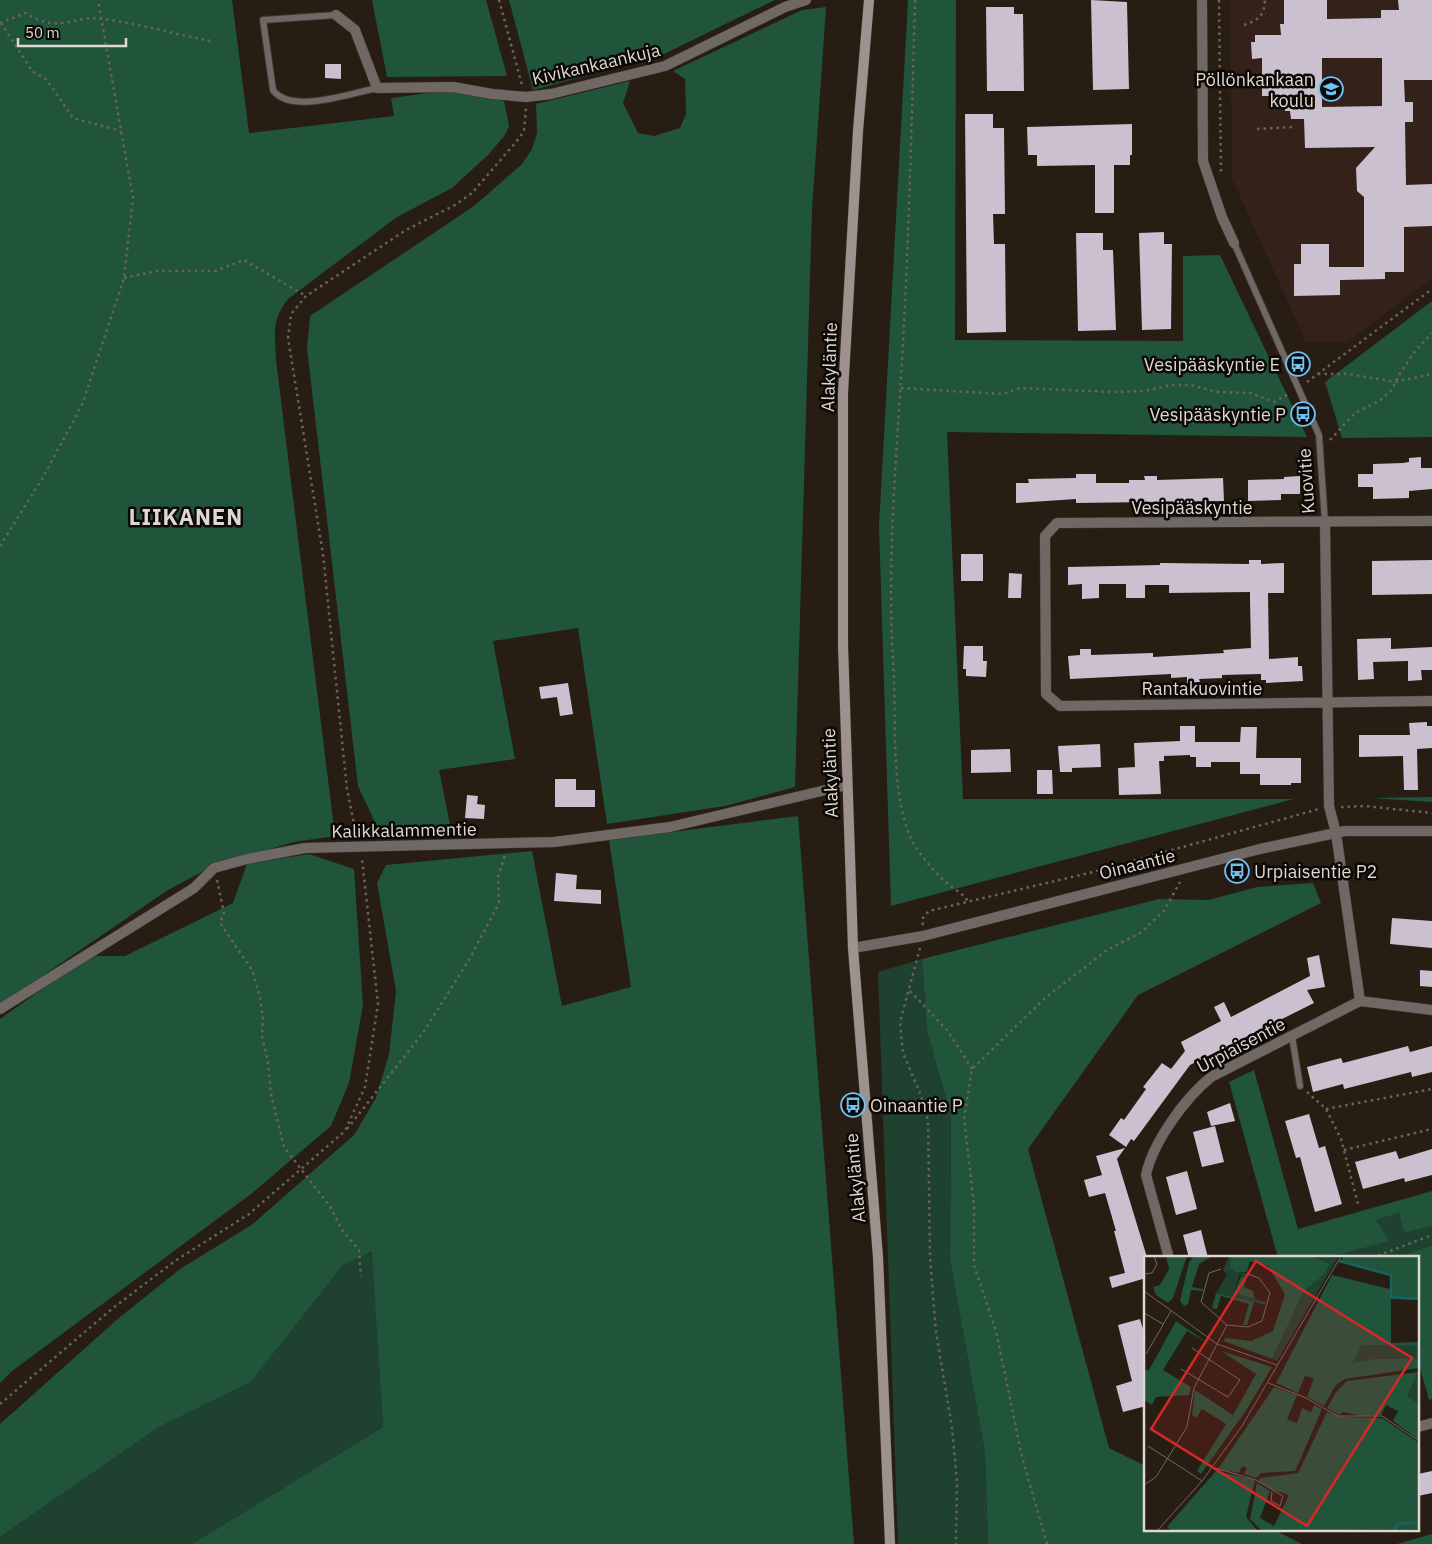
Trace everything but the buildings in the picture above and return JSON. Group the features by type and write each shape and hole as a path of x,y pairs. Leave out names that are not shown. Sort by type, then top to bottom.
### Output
{"main road":[{"name":"Alakyläntie","path":"869,0 858,131 843,393 842,645 853,948 878,1257 890,1544"}],"street":[{"name":"Kivikankaankuja","path":"378,88 453,86 492,94 526,97 551,94 665,66 785,7 806,0"},
{"name":"Kuovitie","path":"1202,0 1203,161 1216,201 1234,243"},
{"path":"336,15 355,30 378,88"},
{"name":"Vesipääskyntie","path":"1045,624 1045,536 1056,523 1432,521"},
{"name":"Kuovitie","path":"1325,523 1329,806 1336,833"},
{"name":"Rantakuovintie","path":"1045,624 1046,694 1060,706 1432,701"},
{"name":"Kalikkalammentie","path":"0,1009 194,888 214,868 247,859 305,848 554,842 670,827 847,785"},
{"name":"Oinaantie","path":"853,948 923,936 1260,849 1336,833 1432,831"},
{"path":"1336,833 1360,1001 1432,1010"},
{"name":"Urpiaisentie","path":"1168,1256 1146,1175 1149,1161 1158,1143 1197,1088 1211,1076 1360,1001"},
{"path":"1420,1427 1432,1423"}],"lane":[{"path":"336,15 263,20 272,90 278,97 306,103 378,88"},
{"name":"Kuovitie","path":"1234,243 1319,435 1322,451 1325,523"},
{"path":"1292,1036 1300,1086"}],"path":[{"path":"0,546 42,478 82,405 124,278 133,198 98,0"},
{"path":"345,1131 365,1087 378,1004 360,847 349,806 323,554 288,338 291,314 306,296 406,230 456,204 472,193 524,131 527,117 526,97 499,0"},
{"path":"915,0 908,258 892,545 890,632 901,806 909,834 922,856 949,885 957,888 968,901"},
{"path":"1216,201 1222,183 1220,0"},
{"path":"1244,25 1258,20 1263,14 1265,0"},
{"path":"122,131 73,118 47,80 32,71 1,23 26,13 38,22 64,24 101,18 210,41"},
{"path":"1257,129 1293,127"},
{"path":"124,278 156,271 215,272 244,260 306,296"},
{"path":"901,388 1003,394 1020,388 1112,392 1145,391 1170,385 1190,385 1200,390 1251,393 1274,402 1299,388 1432,289"},
{"path":"1322,451 1355,413 1379,401 1392,390 1395,382 1416,350 1432,333"},
{"path":"1317,374 1331,372 1395,382 1432,374"},
{"path":"956,1544 957,1482 952,1428 936,1332 930,1257 928,1120 920,1094 903,1053 900,1022 910,991 923,936 922,919 929,911 1093,872 1329,806 1365,806 1432,813"},
{"path":"0,1404 113,1308 175,1261 249,1214 345,1131 368,1105 423,1033 470,958 499,903 498,877 508,844"},
{"path":"214,868 224,913 220,923 252,970 260,997 263,1018 262,1036 268,1062 271,1094 284,1147 300,1170 316,1187 331,1208 342,1230 359,1250 361,1276"},
{"path":"1047,1544 1022,1457 996,1331 974,1265 974,1204 964,1119 972,1069 1044,999 1107,950 1140,933 1164,911 1173,897 1186,868"},
{"path":"910,991 947,1030 972,1069"},
{"path":"1300,1086 1326,1109 1344,1150 1358,1204"},
{"path":"1326,1109 1432,1089"},
{"path":"1344,1150 1432,1129"},
{"path":"1377,1256 1432,1235"}],"shaded area":[{"name":"Pöllönkankaan koulu","path":"1230,0 1432,0 1432,278 1348,342 1306,342 1232,179"}],"green space":[{"path":"0,0 232,0 249,133 394,116 391,98 436,92 453,92 504,101 509,126 505,135 489,154 452,188 397,217 288,299 276,321 276,360 335,836 294,842 213,866 168,890 0,1005"},
{"path":"372,0 486,0 507,76 387,77"},
{"path":"509,0 775,0 662,55 533,90"},
{"path":"908,0 956,0 955,340 1183,341 1183,256 1220,255 1307,437 947,432 963,799 1294,799 891,906 879,526"},
{"path":"826,7 812,210 795,787 725,806 607,824 578,628 493,641 515,759 439,770 452,835 383,839 358,786 307,348 310,316 474,206 522,164 532,149 537,133 536,104 630,81 623,103 638,133 654,136 680,128 686,114 685,79 673,71 802,10"},
{"path":"1432,301 1432,437 1342,438 1325,382"},
{"path":"1432,797 1432,802 1371,798"},
{"path":"798,816 854,1544 192,1544 383,1427 372,1252 343,1265 251,1382 159,1427 0,1537 0,1424 120,1317 180,1269 253,1224 354,1135 376,1098 389,1054 396,991 377,883 386,865 532,851 562,1006 631,987 609,840"},
{"path":"309,854 354,869 363,1005 349,1083 331,1126 251,1194 12,1371 0,1383 0,1019 89,956 125,956 233,903 247,864"},
{"path":"1313,883 1321,903 1138,995 1028,1149 1109,1448 1144,1465 1144,1532 1278,1532 1302,1544 988,1544 985,1453 950,1260 951,1116 927,1031 922,959 1159,899 1208,900 1257,887"},
{"path":"922,959 927,1031 951,1116 950,1260 985,1453 988,1544 898,1544 878,972"},
{"path":"1254,1070 1298,1229 1432,1191 1432,1226 1404,1233 1399,1213 1376,1220 1389,1241 1334,1256 1277,1256 1229,1082"},
{"path":"1399,1213 1404,1233 1432,1226 1432,1245 1401,1256 1327,1256 1388,1241 1375,1220"},
{"path":"1432,1245 1432,1399 1429,1400 1420,1368 1420,1256 1401,1256"},
{"path":"373,1252 383,1427 192,1544 0,1544 0,1537 159,1427 251,1382 343,1265"},
{"path":"1432,1534 1432,1544 1397,1544"}],"place":[{"name":"Pöllönkankaan koulu","path":"1331,89"},
{"name":"Vesipääskyntie E","path":"1298,364"},
{"name":"Vesipääskyntie P","path":"1303,414"},
{"name":"Urpiaisentie P2","path":"1237,871"},
{"name":"Oinaantie P","path":"853,1105"}],"district":[{"name":"LIIKANEN","path":"186,516"}]}
